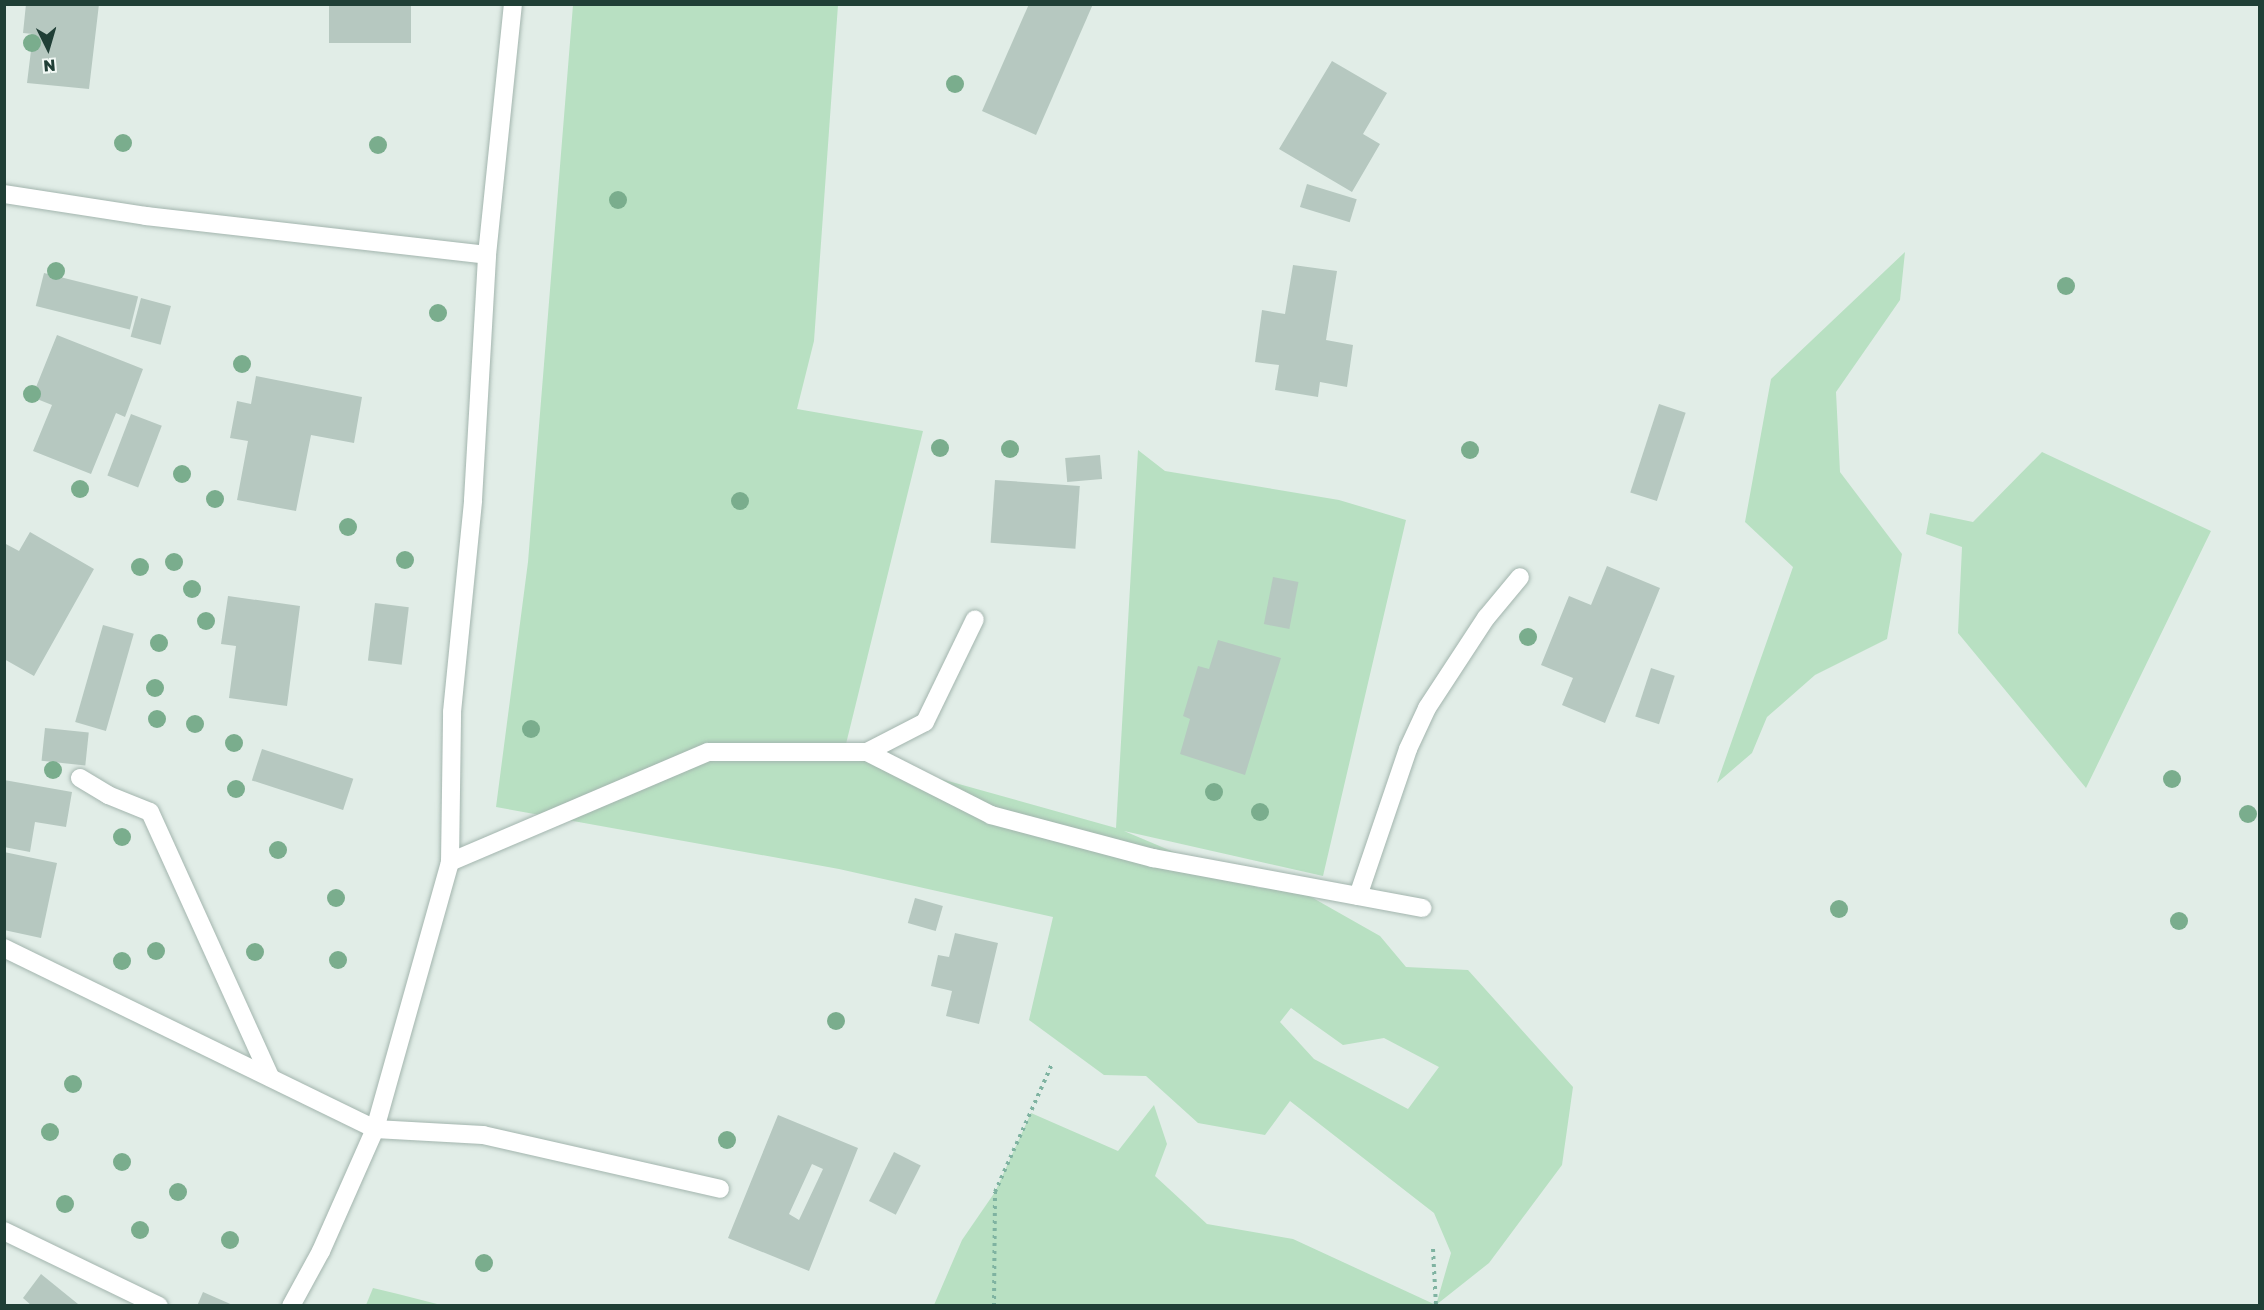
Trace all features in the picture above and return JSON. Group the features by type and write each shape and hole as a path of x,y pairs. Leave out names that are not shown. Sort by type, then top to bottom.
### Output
{"street":[{"path":"291,1305 321,1251 375,1129 450,862 452,712 473,500 487,255 513,4"},
{"path":"4,194 146,216 487,255"},
{"path":"1358,896 1408,749 1427,708 1486,618 1520,578"},
{"path":"867,753 925,722 975,619"},
{"path":"450,862 708,752 867,753 991,814 1153,858 1422,908"},
{"path":"80,778 108,795 150,812 270,1077"},
{"path":"4,948 375,1129 483,1135 720,1189"},
{"path":"4,1231 159,1305"}],"path":[{"path":"993,1305 995,1192 1052,1064"},
{"path":"1433,1249 1436,1305"}],"green space":[{"path":"573,5 838,5 814,341 797,409 923,431 844,752 1116,828 1138,450 1165,471 1339,500 1406,520 1323,876 1124,831 1259,888 1297,889 1380,936 1406,967 1468,970 1573,1087 1562,1165 1489,1263 1436,1305 1451,1253 1434,1213 1290,1101 1265,1135 1198,1123 1146,1076 1104,1075 1029,1020 1053,917 839,869 496,807 528,562","holes":["1291,1008 1343,1045 1384,1038 1439,1067 1408,1109 1314,1059 1280,1022"]},
{"path":"1905,252 1900,300 1836,392 1840,472 1902,554 1887,639 1815,675 1767,717 1752,753 1717,783 1793,567 1745,522 1771,379"},
{"path":"2042,452 2211,531 2086,788 1958,633 1962,547 1926,534 1930,513 1973,522"},
{"path":"1154,1105 1167,1144 1155,1176 1207,1224 1293,1239 1436,1305 934,1305 962,1240 995,1192 1031,1113 1118,1151"},
{"path":"373,1288 398,1294 441,1305 366,1305"}],"building":[{"path":"26,4 99,4 89,89 27,83 33,34 23,33"},
{"path":"329,4 411,4 411,43 329,43"},
{"path":"1029,4 1093,4 1036,135 982,111"},
{"path":"1332,61 1387,93 1363,134 1380,144 1352,192 1279,149"},
{"path":"1307,184 1357,199 1350,222 1300,207"},
{"path":"1293,265 1337,271 1326,340 1353,345 1347,387 1320,382 1318,397 1275,390 1279,365 1255,362 1262,310 1285,314"},
{"path":"44,273 138,296 130,329 36,306"},
{"path":"141,298 171,306 161,345 131,337"},
{"path":"57,335 143,369 125,417 116,413 91,474 33,451 52,405 32,397"},
{"path":"256,376 362,397 354,443 311,435 296,511 237,500 248,441 230,438 237,401 251,404"},
{"path":"1659,404 1686,413 1657,501 1630,492"},
{"path":"131,414 162,426 138,487 107,476"},
{"path":"1100,455 1102,479 1067,482 1065,458"},
{"path":"995,480 1080,486 1075,549 991,543"},
{"path":"30,532 94,569 34,676 4,659 4,543 19,551"},
{"path":"1607,566 1660,588 1605,723 1562,705 1573,678 1541,665 1569,596 1591,605"},
{"path":"1273,577 1299,582 1289,629 1264,624"},
{"path":"228,596 300,606 287,706 229,698 236,646 221,644"},
{"path":"375,603 409,607 402,665 368,661"},
{"path":"103,625 134,634 106,731 75,722"},
{"path":"1218,640 1281,658 1245,775 1180,754 1190,719 1183,716 1198,666 1209,669"},
{"path":"1651,668 1675,676 1659,724 1635,717"},
{"path":"45,728 89,733 85,765 42,761"},
{"path":"262,749 353,779 343,810 252,780"},
{"path":"4,780 72,792 66,827 35,822 30,852 4,847"},
{"path":"4,852 57,863 41,938 4,930"},
{"path":"915,898 943,906 936,931 908,923"},
{"path":"955,933 998,943 979,1024 946,1016 952,991 931,986 938,955 949,957"},
{"path":"778,1115 858,1148 809,1271 728,1238","holes":["812,1164 823,1169 799,1220 789,1214"]},
{"path":"894,1152 921,1166 896,1215 869,1201"},
{"path":"41,1274 78,1304 76,1306 32,1306 23,1298"},
{"path":"203,1292 235,1306 197,1306"}]}
